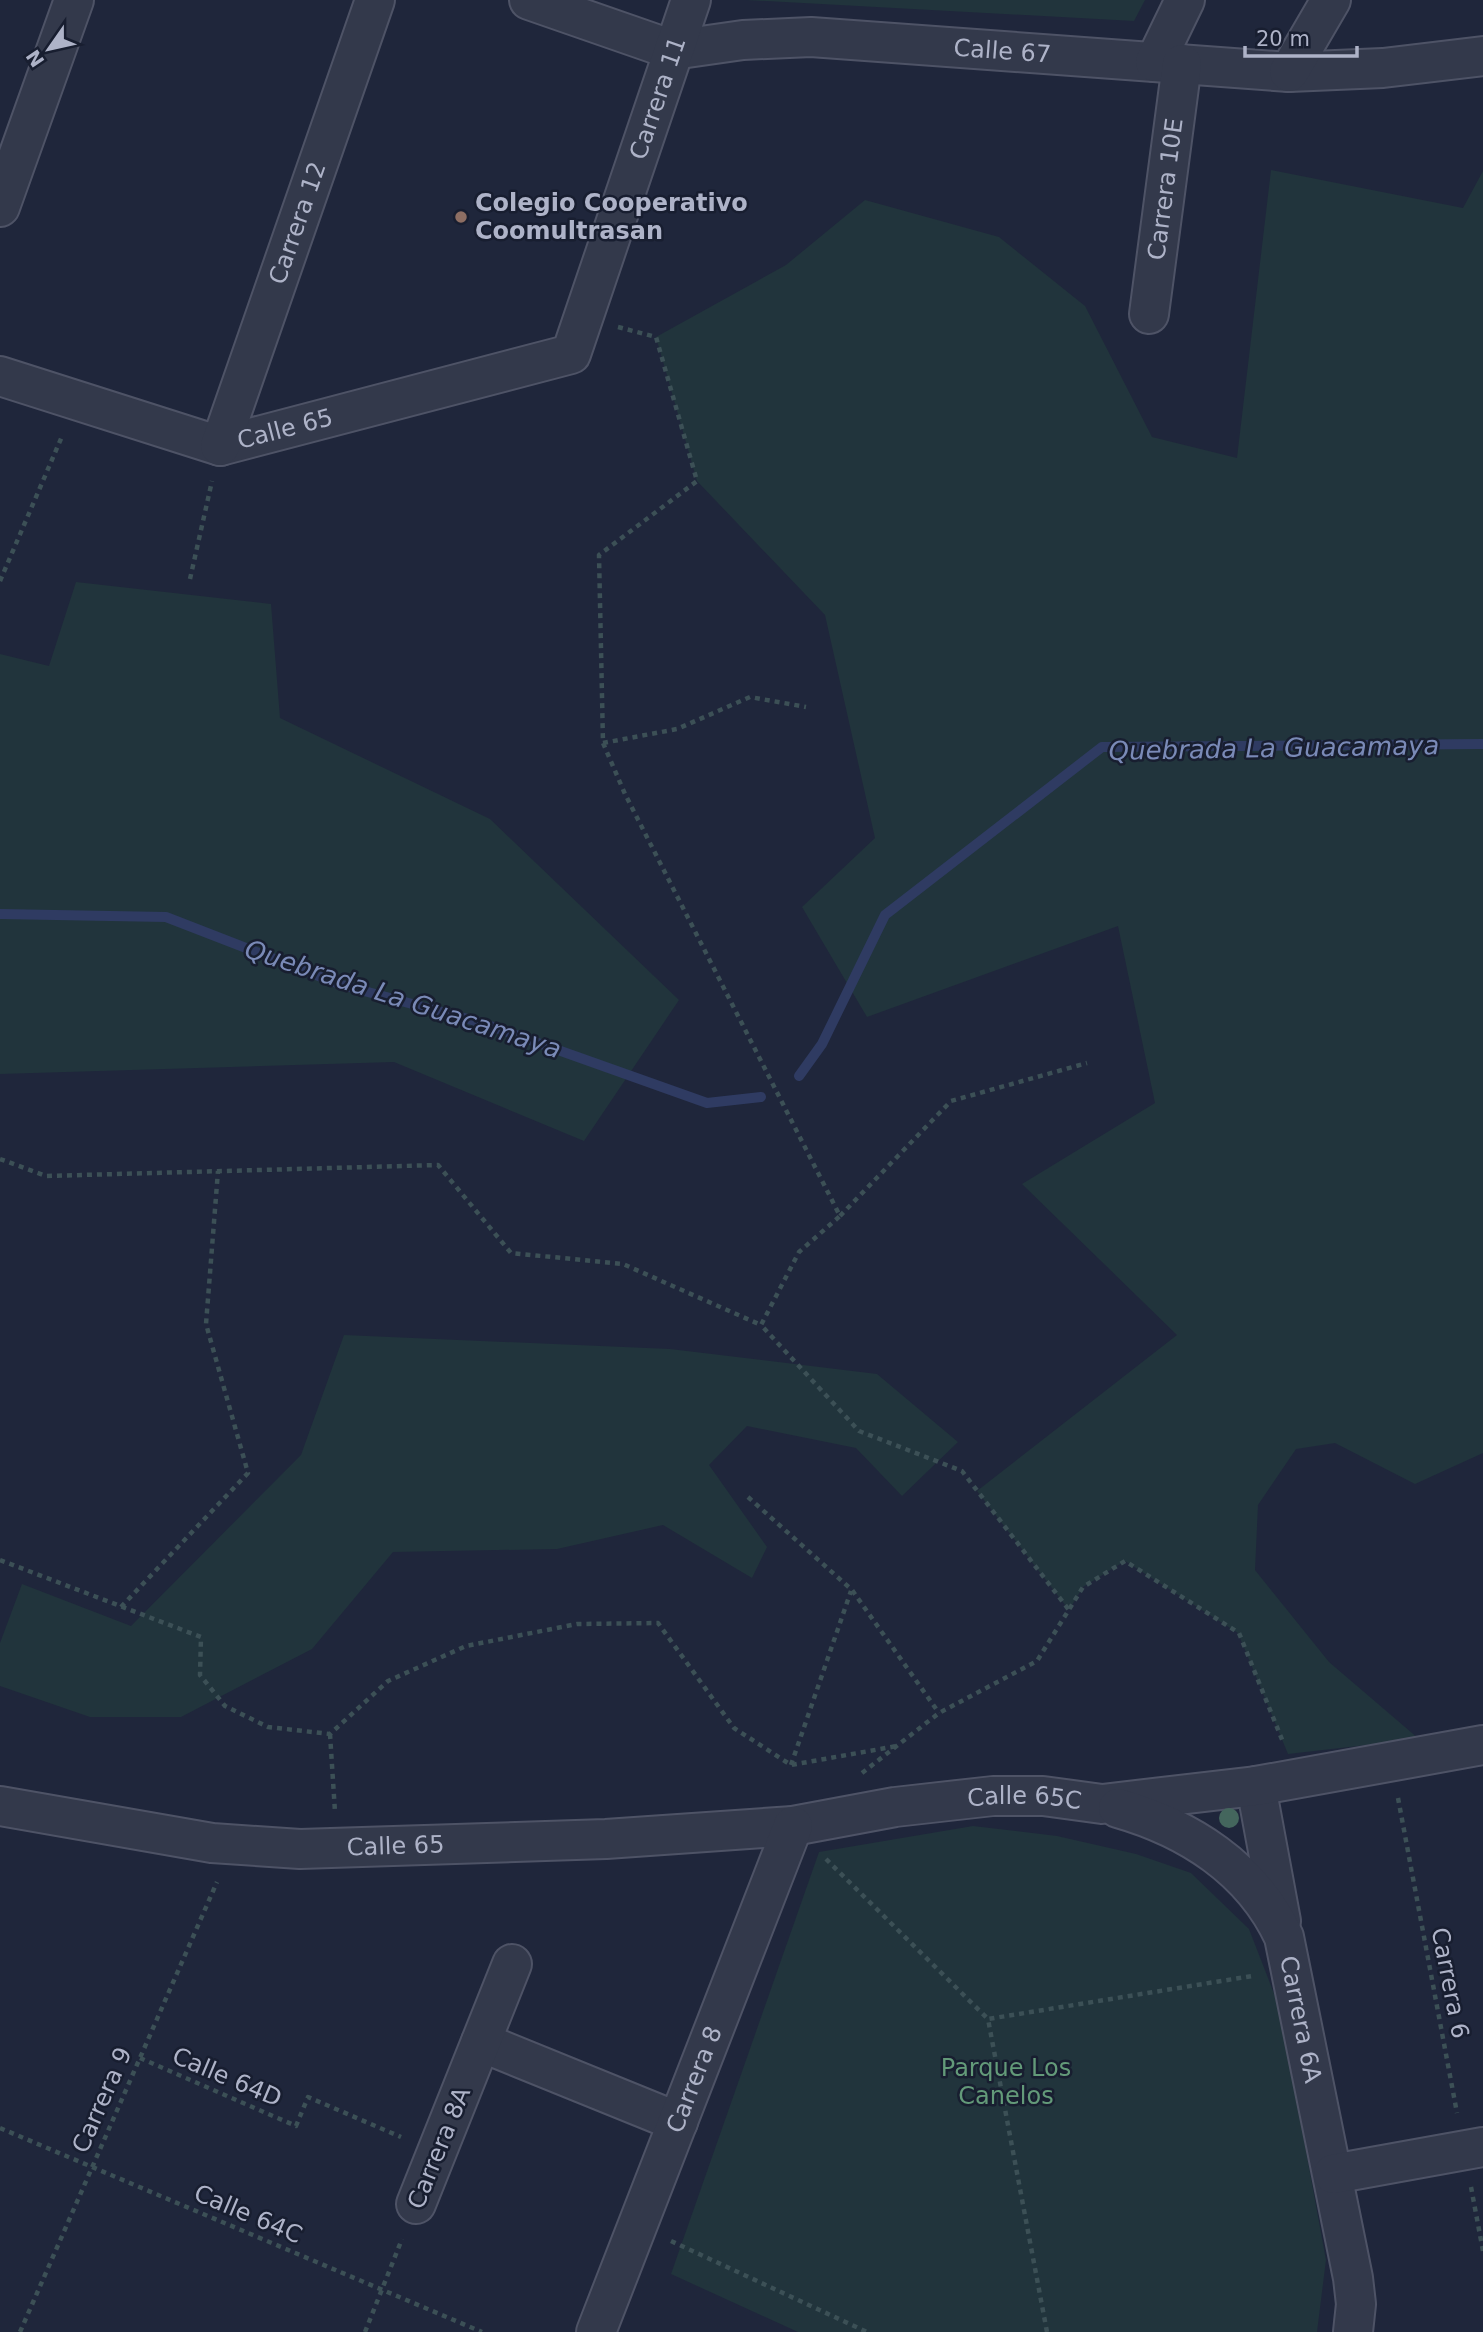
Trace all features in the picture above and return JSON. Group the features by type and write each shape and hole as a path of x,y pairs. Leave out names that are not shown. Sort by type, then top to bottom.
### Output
{"street":[{"path":"0,207 74,0"},
{"name":"Carrera 12","path":"220,446 375,0"},
{"name":"Calle 67","path":"529,0 673,50 743,40 811,37 1289,72 1383,68 1480,50"},
{"name":"Carrera 11","path":"571,354 691,0"},
{"name":"Carrera 10E","path":"1149,314 1169,63 1185,0"},
{"path":"1289,72 1331,0"},
{"name":"Calle 65","path":"0,376 220,446 571,354"},
{"name":"Calle 65C","path":"793,1826 895,1807 993,1796 1043,1796 1102,1804 1274,1783 1483,1745"},
{"path":"1274,1783 1287,1953"},
{"name":"Carrera 6A","path":"1102,1804 1154,1818 1208,1847 1244,1878 1276,1919 1287,1953 1353,2278 1356,2304 1353,2332"},
{"name":"Calle 65","path":"0,1806 212,1843 299,1849 606,1839 793,1826"},
{"name":"Carrera 8","path":"596,2332 793,1826"},
{"name":"Carrera 8A","path":"416,2204 512,1964"},
{"path":"481,2042 678,2122"},
{"path":"1332,2174 1474,2149"}],"path":[{"path":"584,317 656,337 697,481 599,555 603,743 625,794 840,1216"},
{"path":"0,581 77,401"},
{"path":"190,579 220,446"},
{"path":"603,743 677,729 750,697 807,707"},
{"path":"761,1325 799,1252 840,1216 951,1101 1087,1063"},
{"path":"0,1159 46,1176 438,1165 511,1253 623,1264 761,1325 859,1431 962,1471 1069,1609"},
{"path":"121,1607 247,1473 206,1324 218,1171"},
{"path":"748,1497 852,1590 939,1713"},
{"path":"0,1560 201,1637 200,1675 225,1706 268,1727 330,1734 388,1681 466,1646 577,1624 658,1623 734,1728 791,1765 897,1746"},
{"path":"853,1780 939,1713 1037,1661 1083,1587 1125,1561 1238,1633 1288,1754 1274,1783"},
{"path":"791,1765 852,1590"},
{"path":"330,1734 338,1847"},
{"name":"Carrera 6","path":"1391,1762 1474,2149 1483,2251"},
{"path":"793,1826 988,2019 1047,2332"},
{"name":"Carrera 9","path":"20,2332 217,1882"},
{"path":"988,2019 1287,1953"},
{"name":"Calle 64D","path":"140,2058 296,2126 308,2097 438,2152"},
{"name":"Calle 64C","path":"0,2128 482,2332"},
{"name":"Carrera 8A","path":"365,2332 416,2204"},
{"path":"638,2226 867,2332"}],"green space":[{"path":"746,0 1145,0 1134,21"},
{"path":"1271,170 1463,208 1483,171 1483,1453 1415,1484 1335,1443 1296,1449 1258,1505 1255,1570 1329,1662 1419,1739 1288,1754 1238,1633 1125,1561 1083,1587 1069,1610 977,1491 1177,1335 1022,1184 1155,1103 1118,926 867,1017 802,907 875,838 825,615 697,481 656,337 786,265 865,200 999,237 1085,306 1152,437 1237,458"},
{"path":"76,582 271,604 280,718 490,819 679,1000 584,1141 394,1062 0,1074 0,654 49,666"},
{"path":"344,1335 670,1349 877,1374 958,1442 902,1496 856,1448 747,1426 709,1465 767,1547 752,1578 663,1525 557,1549 393,1552 312,1649 181,1717 90,1717 0,1686 0,1643 22,1584 131,1626 301,1455"},
{"name":"Parque Los Canelos","path":"973,1826 1057,1836 1136,1854 1191,1873 1249,1929 1280,2009 1326,2260 1317,2332 798,2332 671,2274 819,1852"}],"waterway":[{"name":"Quebrada La Guacamaya","path":"799,1076 822,1044 885,915 1102,747 1483,744"},
{"name":"Quebrada La Guacamaya","path":"0,914 166,917 342,985 479,1022 707,1103 761,1097"}],"place":[{"name":"Colegio Cooperativo Coomultrasan","path":"461,217"}]}
